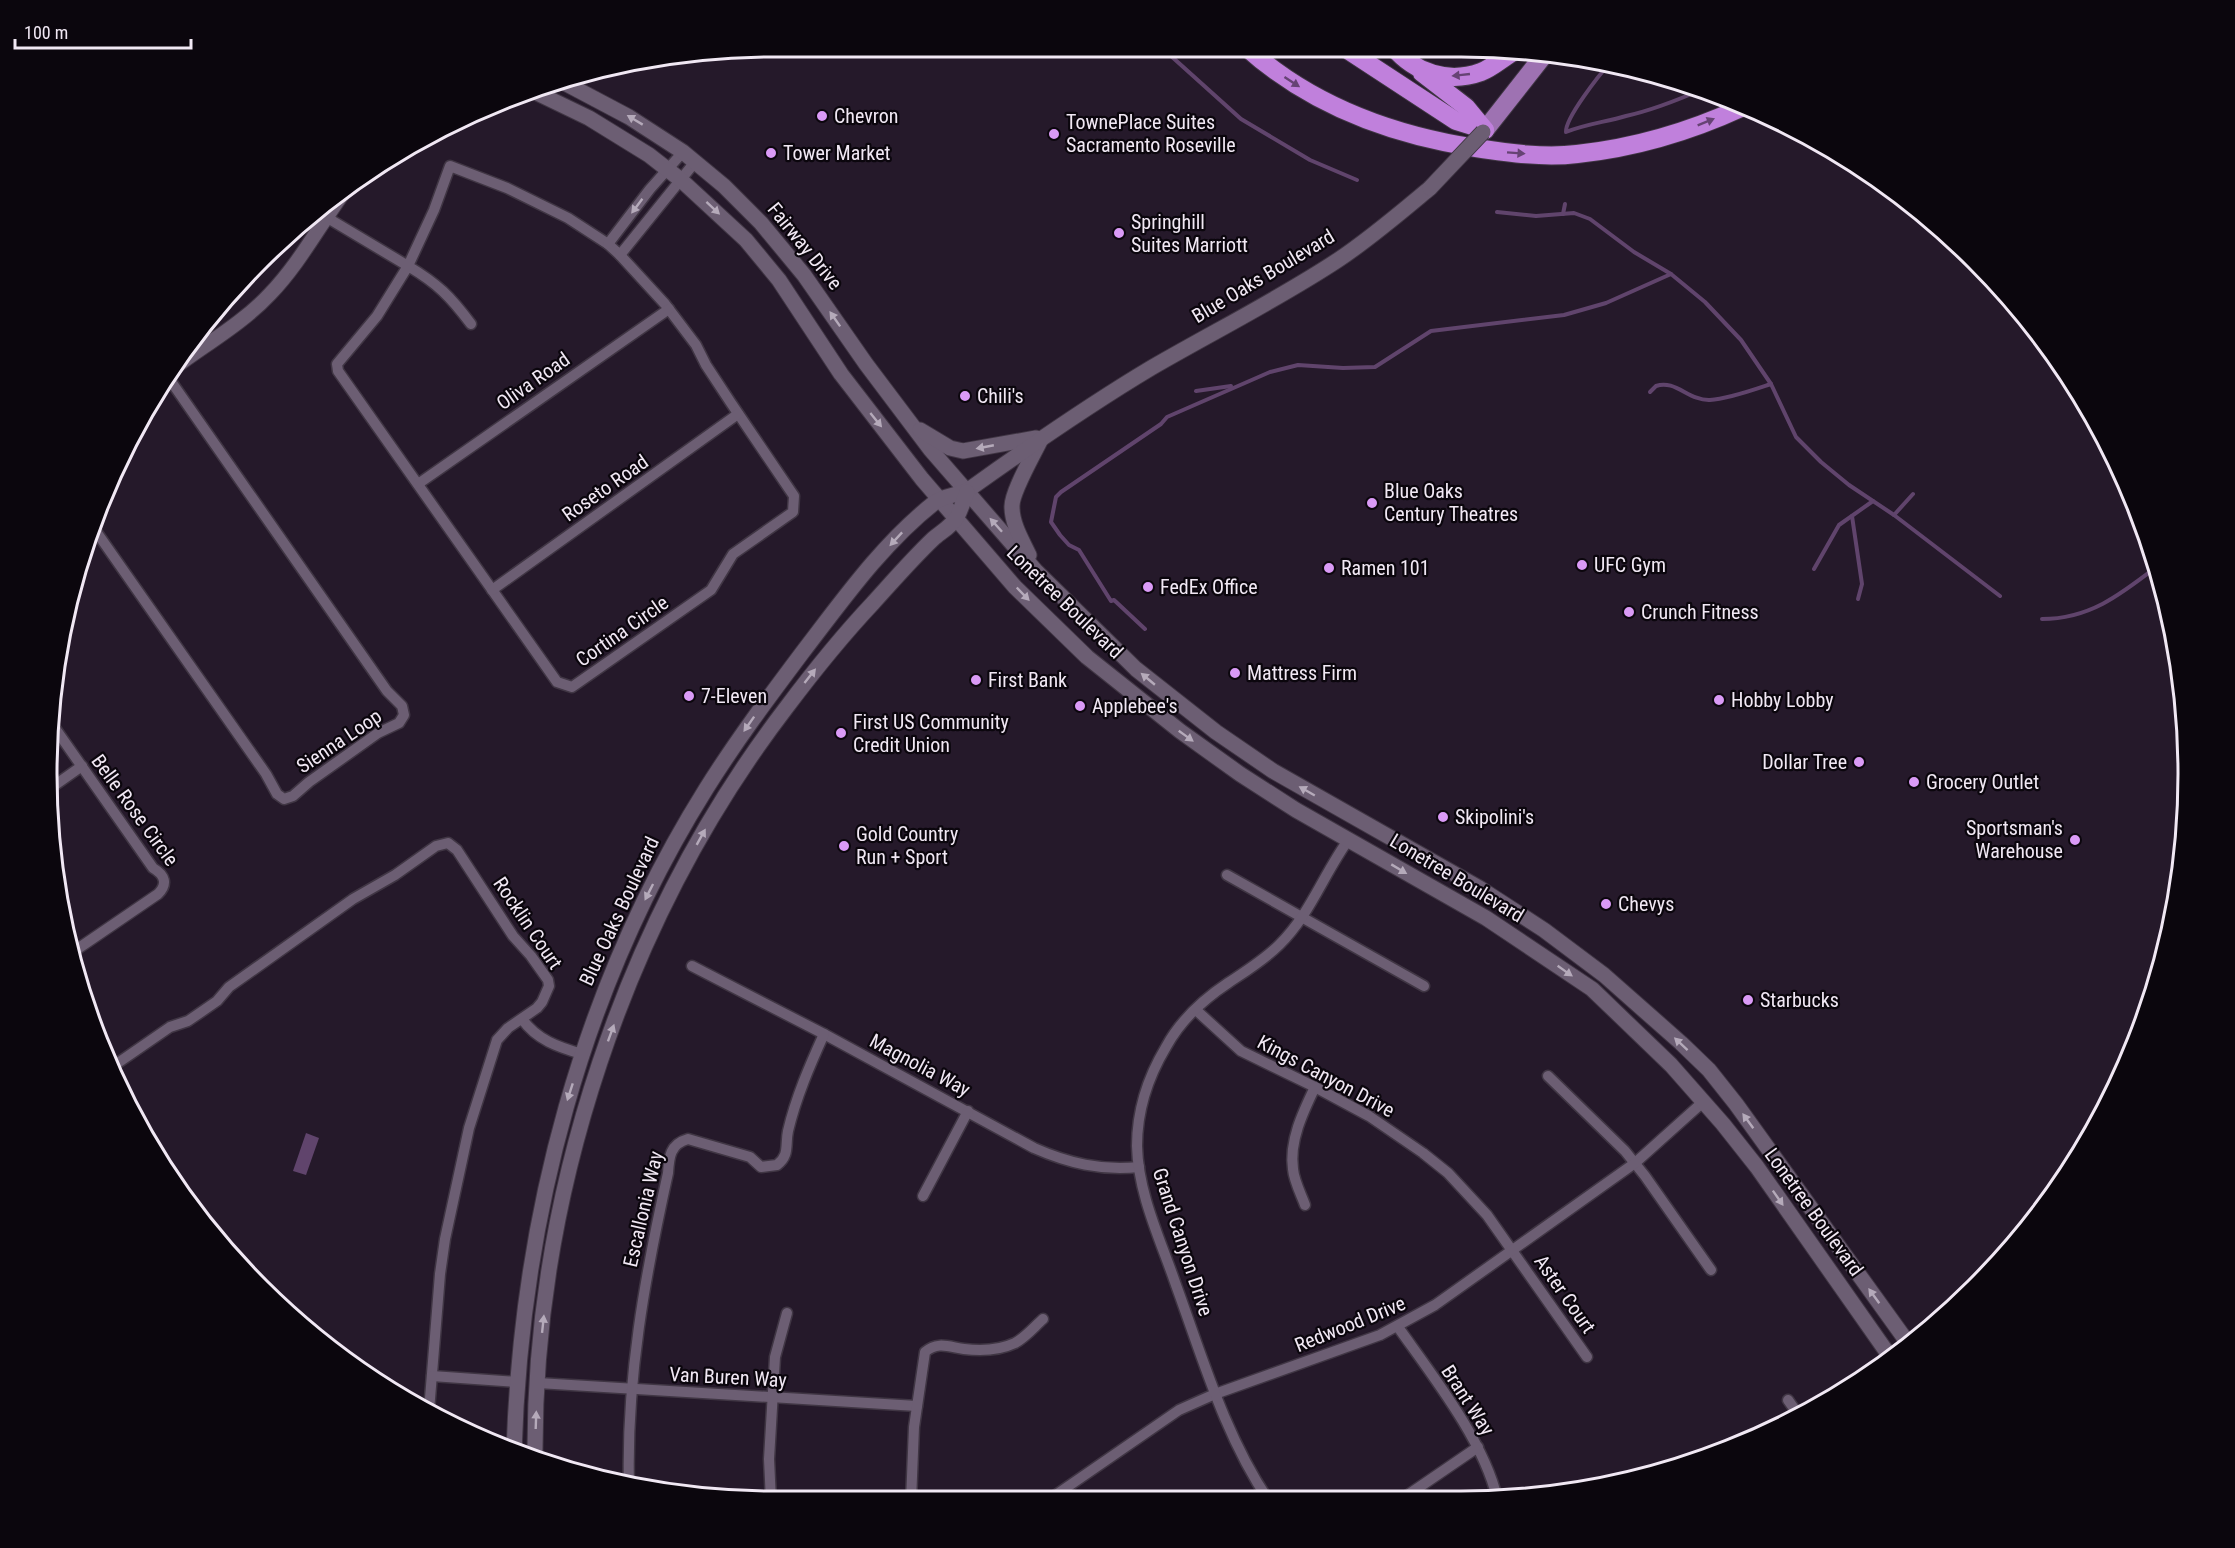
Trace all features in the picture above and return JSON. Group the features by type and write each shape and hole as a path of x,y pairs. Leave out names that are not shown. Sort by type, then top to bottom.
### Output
{"highway":[{"path":"1260,57 1316,98 1382,126 1458,145 1498,152 1576,154 1620,147 1667,136 1733,111"},
{"path":"1360,57 1456,121 1484,131"},
{"path":"1404,57 1466,107 1484,131"},
{"path":"1415,68 1434,75 1461,77 1483,71 1503,59"}],"main road":[{"name":"Blue Oaks Boulevard","path":"515,1442 522,1321 540,1209 566,1104 582,1054 613,972 648,894 686,822 715,774 767,699 897,537 939,499 967,492 1042,436 1148,369 1337,261 1384,227 1430,188 1484,131 1539,62"},
{"name":"Fairway Drive","path":"571,86 629,117 689,157 730,192 777,240 878,380 967,492"},
{"name":"Fairway Drive","path":"544,95 607,128 669,169 727,221 770,268 841,374 939,499"},
{"path":"915,427 950,448 963,450 1042,436"},
{"path":"1035,570 1011,507 1015,492 1042,436"},
{"name":"Blue Oaks Boulevard","path":"535,1450 537,1383 560,1212 578,1139 615,1022 648,941 666,903 722,802 783,711 872,603 935,537 956,519 967,492"},
{"name":"Lonetree Boulevard","path":"967,492 1035,570 1136,669 1170,697 1273,771 1481,889 1560,941 1623,990 1681,1043 1722,1086 1904,1338"},
{"name":"Lonetree Boulevard","path":"939,499 1016,587 1087,657 1180,731 1296,810 1486,918 1592,989 1671,1065 1756,1167 1886,1351"},
{"path":"1349,839 1358,820"},
{"path":"1703,1102 1722,1086"},
{"path":"518,1382 537,1383"}],"street":[{"path":"608,244 650,189 669,169 689,157"},
{"path":"620,255 681,180 689,157"},
{"name":"Cortina Circle","path":"450,166 507,188 568,218 608,244 620,255 669,309 696,345 706,365 794,496 792,512 733,554 711,590 572,687 557,682 338,371 337,364 377,316 408,267 434,210 450,166"},
{"path":"328,213 408,267 432,280 471,324"},
{"path":"194,354 236,324 268,296 288,274 323,217"},
{"name":"Oliva Road","path":"418,484 669,309"},
{"name":"Sienna Loop","path":"99,535 267,774 277,794 284,799 293,796 378,733 399,723 404,715 402,706 387,691 173,384"},
{"name":"Roseto Road","path":"492,590 738,414"},
{"name":"Belle Rose Circle","path":"59,733 153,868 162,874 164,885 158,894 78,948"},
{"path":"57,783 82,766"},
{"name":"Grand Canyon Drive","path":"1262,1491 1239,1454 1215,1394 1152,1216 1139,1167 1137,1146 1139,1120 1148,1083 1166,1046 1179,1027 1226,985 1270,954 1291,933 1349,839"},
{"name":"Rocklin Court","path":"118,1063 170,1027 188,1022 217,1001 229,987 353,899 395,875 436,846 448,843 456,850 506,927 548,980 549,986 542,1002 497,1040 469,1128 443,1251 430,1403"},
{"path":"1227,875 1424,986"},
{"name":"Magnolia Way","path":"692,966 824,1034 1034,1148 1067,1162 1106,1168 1139,1167"},
{"name":"Kings Canyon Drive","path":"1196,1010 1241,1051 1316,1087 1369,1116 1423,1153 1448,1173 1476,1202 1512,1251"},
{"path":"522,1019 529,1029 541,1038 582,1054"},
{"name":"Escallonia Way","path":"632,1388 646,1277 668,1173 669,1157 673,1148 681,1141 695,1140 711,1147 750,1157 761,1167 777,1165 786,1156 787,1134 798,1095 824,1034"},
{"path":"1548,1076 1635,1163 1711,1270"},
{"path":"1305,1205 1293,1172 1293,1150 1298,1126 1316,1087"},
{"name":"Redwood Drive","path":"1063,1491 1170,1415 1215,1394 1398,1327 1436,1305 1635,1163 1703,1102"},
{"path":"923,1196 968,1111"},
{"name":"Aster Court","path":"1512,1251 1587,1357"},
{"path":"771,1491 769,1459 775,1357 787,1312"},
{"path":"912,1491 922,1357 930,1347 941,1344 978,1350 1002,1347 1026,1335 1043,1319"},
{"name":"Brant Way","path":"1398,1327 1478,1447 1495,1490"},
{"path":"432,1376 518,1382"},
{"name":"Van Buren Way","path":"537,1383 917,1406"},
{"path":"628,1476 632,1388"},
{"path":"1788,1400 1794,1409"},
{"path":"1415,1491 1478,1447"}],"shaded area":[{"path":"306,1133 319,1138 306,1175 293,1171"}],"waterway":[{"path":"1172,57 1241,119 1310,160 1357,180"},
{"path":"1603,71 1577,107 1567,125 1566,132 1646,111 1690,95"},
{"path":"1563,214 1565,204"},
{"path":"1497,212 1536,216 1574,213 1590,219 1634,252 1671,274 1705,302 1741,340 1771,384 1796,437 1821,462 2000,596"},
{"path":"1145,629 1114,600 1111,601 1079,550 1069,545 1051,522 1056,497 1061,492 1161,424 1167,417 1270,372 1298,365 1343,368 1375,367 1431,331 1564,315 1606,303 1671,274"},
{"path":"1650,392 1656,386 1670,385 1695,397 1710,400 1771,384"},
{"path":"1196,391 1231,386"},
{"path":"1894,515 1913,494"},
{"path":"1814,569 1839,525 1873,501"},
{"path":"1852,516 1862,584 1858,599"},
{"path":"2042,619 2075,615 2103,604 2149,572"}],"place":[{"name":"Chevron","path":"822,116"},
{"name":"TownePlace Suites Sacramento Roseville","path":"1054,134"},
{"name":"Tower Market","path":"771,153"},
{"name":"Springhill Suites Marriott","path":"1119,233"},
{"name":"Chili's","path":"965,396"},
{"name":"Blue Oaks Century Theatres","path":"1372,503"},
{"name":"UFC Gym","path":"1582,565"},
{"name":"Ramen 101","path":"1329,568"},
{"name":"FedEx Office","path":"1148,587"},
{"name":"Crunch Fitness","path":"1629,612"},
{"name":"Mattress Firm","path":"1235,673"},
{"name":"First Bank","path":"976,680"},
{"name":"7-Eleven","path":"689,696"},
{"name":"Hobby Lobby","path":"1719,700"},
{"name":"Applebee's","path":"1080,706"},
{"name":"First US Community Credit Union","path":"841,733"},
{"name":"Dollar Tree","path":"1859,762"},
{"name":"Grocery Outlet","path":"1914,782"},
{"name":"Skipolini's","path":"1443,817"},
{"name":"Sportsman's Warehouse","path":"2075,840"},
{"name":"Gold Country Run + Sport","path":"844,846"},
{"name":"Chevys","path":"1606,904"},
{"name":"Starbucks","path":"1748,1000"}]}
